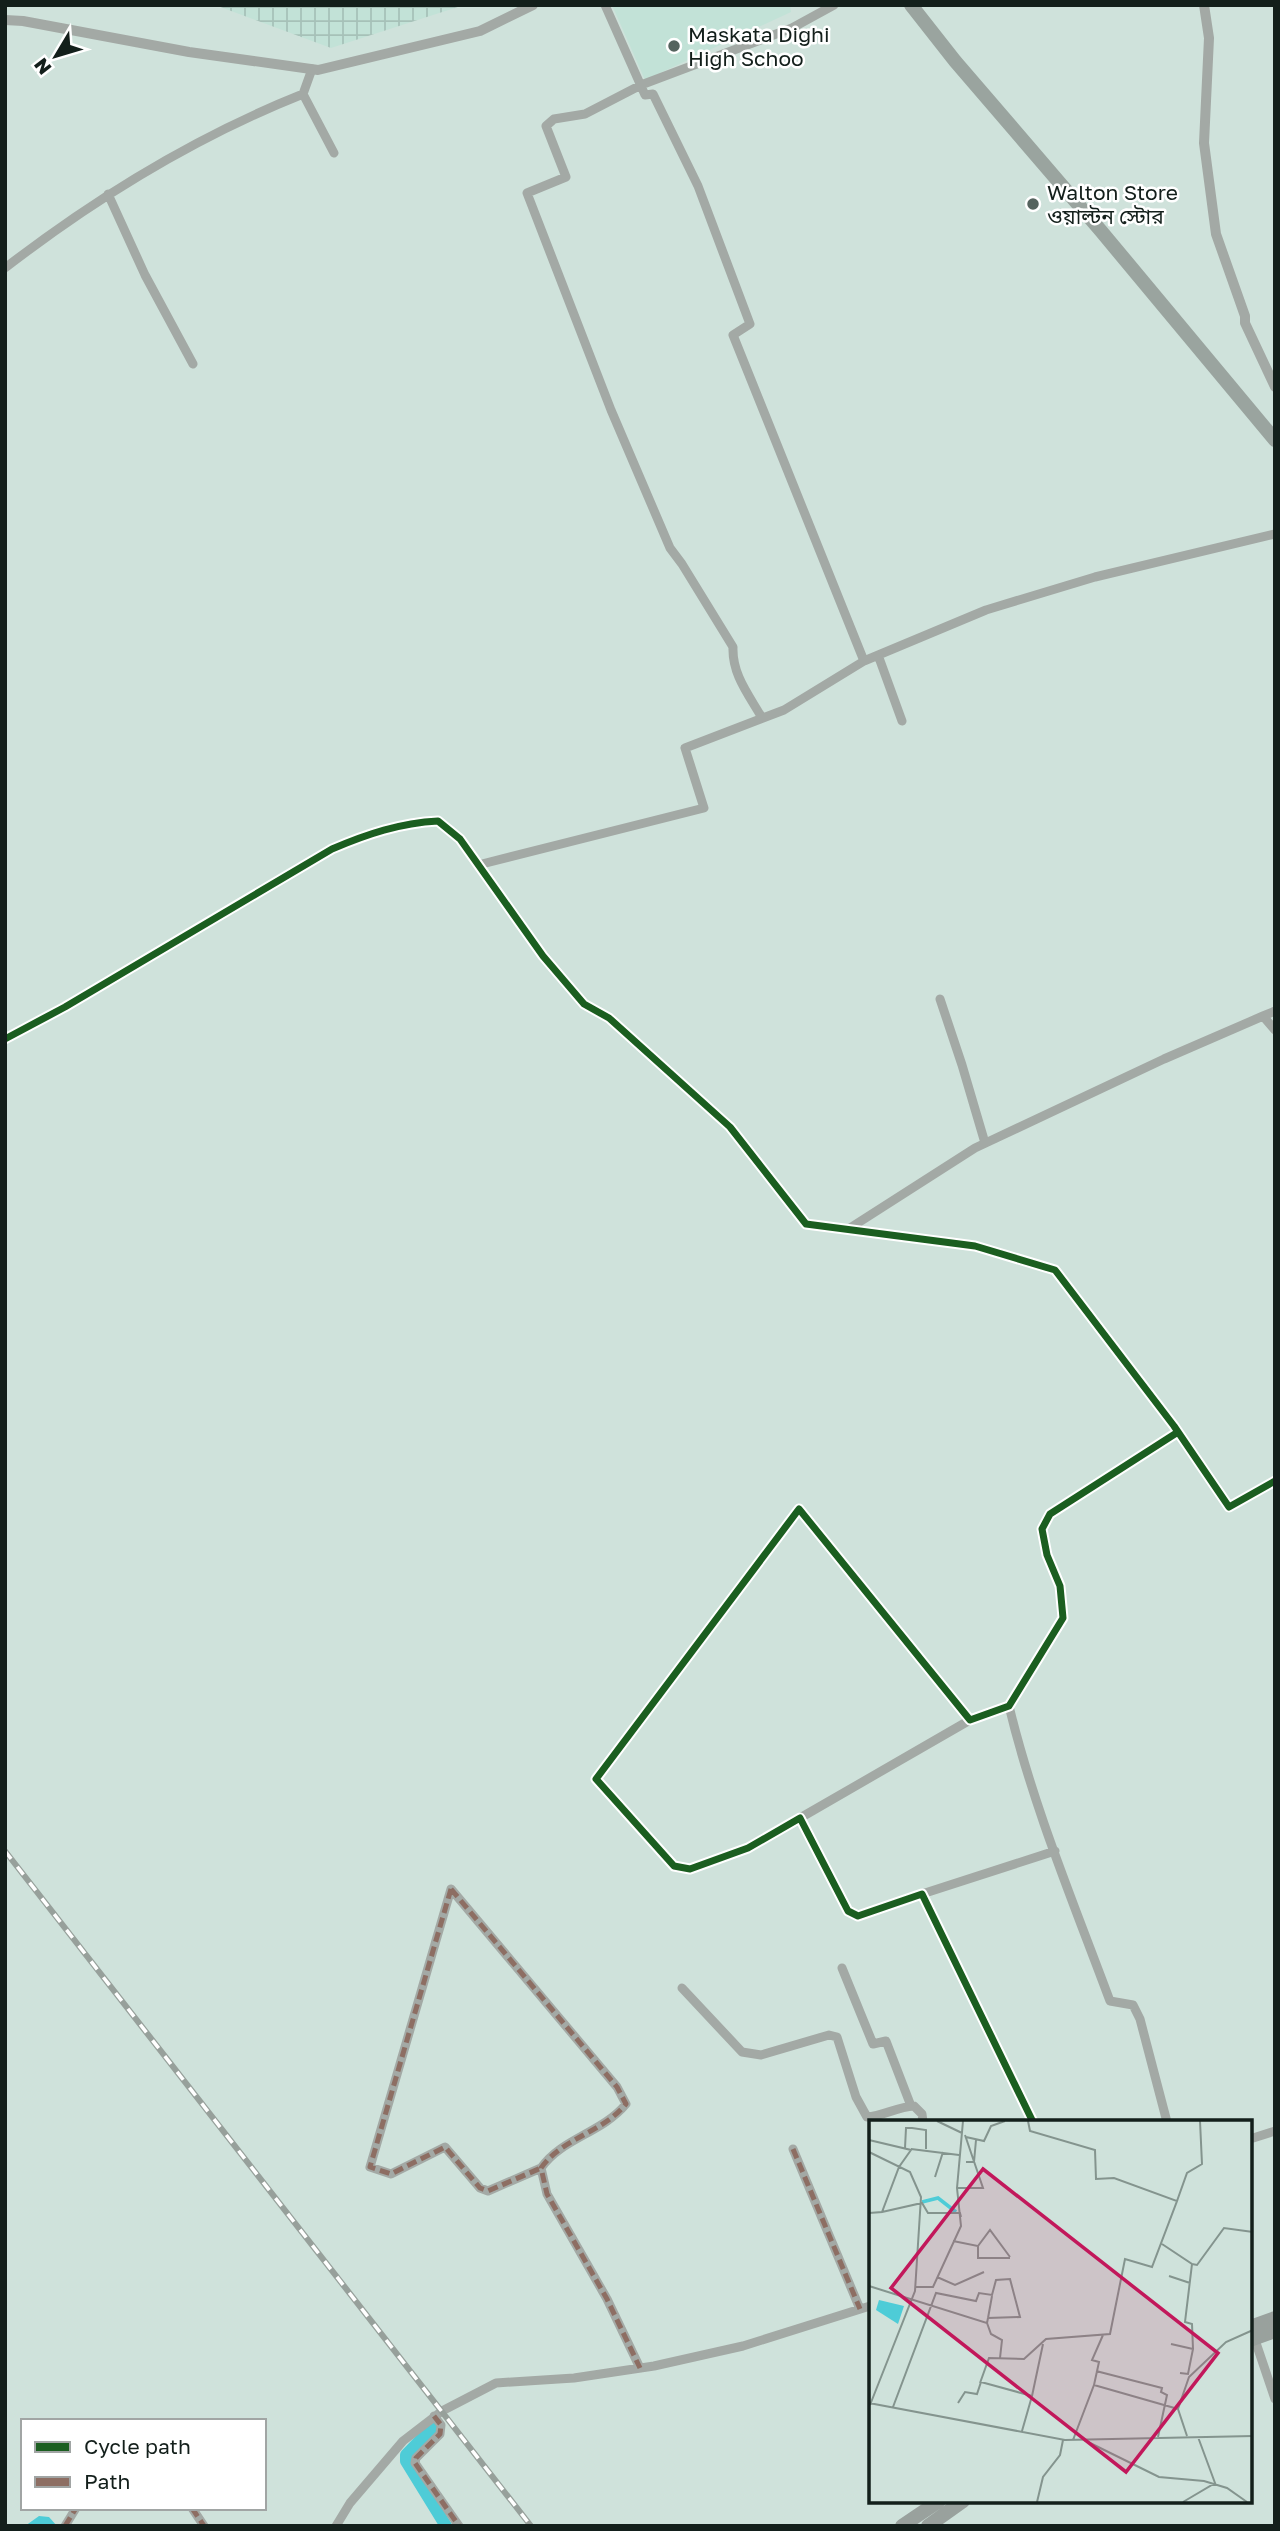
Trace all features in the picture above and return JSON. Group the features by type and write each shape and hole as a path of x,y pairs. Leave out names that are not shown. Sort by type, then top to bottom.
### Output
{"highway":[{"path":"911,5 955,61 1275,440"}],"main road":[{"path":"1252,2333 1275,2318"},
{"path":"1252,2334 1275,2331"},
{"path":"902,2526 936,2503"},
{"path":"928,2526 960,2503"}],"street":[{"path":"5,20 189,52 318,69 480,31 533,5"},
{"path":"605,5 645,95 653,94 698,186 750,324 733,335 864,660"},
{"path":"762,719 744,685 738,680 732,663 733,647 670,548 611,410 527,193 566,177 546,126 554,119 585,114 640,85 792,28 834,5"},
{"path":"1204,5 1209,38 1204,143 1216,234 1245,316 1245,323 1275,387"},
{"path":"312,69 303,94 334,153"},
{"path":"5,268 108,194 187,147 250,115 303,94"},
{"path":"108,194 145,275 193,365"},
{"path":"478,865 705,808 685,748 784,710 864,660 998,607 1094,578 1275,534"},
{"path":"877,655 902,721"},
{"path":"5,1039 65,1007 332,849 365,835 407,823 438,821 460,839 543,956 584,1004 609,1018 730,1127 806,1224 975,1245 1055,1270 1178,1432 1229,1507 1275,1481"},
{"path":"940,999 985,1143"},
{"path":"850,1228 985,1143 1164,1059 1275,1011"},
{"path":"1263,1016 1275,1030"},
{"path":"970,1720 799,1509 596,1779 674,1866 690,1870 748,1848 970,1720 1009,1706 1063,1618 1060,1586 1047,1555 1042,1530 1050,1514 1178,1432"},
{"path":"1009,1706 1016,1736 1055,1851 1110,2001 1133,2005 1140,2019 1166,2120"},
{"path":"800,1818 848,1911 858,1916 1055,1851"},
{"path":"541,2168 488,2191 480,2188 445,2147 391,2174 370,2167 451,1889 617,2087 626,2104 614,2118 550,2155 541,2168 547,2194 607,2299 640,2368"},
{"path":"922,1894 1032,2120"},
{"path":"842,1968 873,2045 886,2041 911,2106 922,2114 923,2120"},
{"path":"682,1988 742,2052 761,2055 829,2035 837,2037 856,2097 867,2117 911,2106"},
{"path":"1252,2137 1275,2131"},
{"path":"793,2149 860,2309"},
{"path":"336,2526 350,2503 403,2441 435,2416 496,2383 573,2378 640,2368 743,2346 869,2306"},
{"path":"1252,2337 1275,2399"},
{"path":"435,2416 441,2426 440,2434 415,2458 415,2463 459,2526"},
{"path":"65,2526 75,2510"},
{"path":"193,2510 204,2526"}],"shaded area":[{"path":"215,5 464,5 331,48"},
{"name":"Maskata Dighi High Schoo","path":"612,5 790,5 791,12 645,80"}],"water":[{"path":"39,2516 49,2517 57,2526 25,2526"}],"waterway":[{"path":"432,2428 406,2455 406,2461 446,2526"}],"railway":[{"path":"5,1851 531,2526"}],"marked path":[{"path":"451,1889 617,2087 626,2104 606,2122 560,2149 541,2168 547,2194 607,2299 640,2368"},
{"path":"451,1889 370,2167 391,2174 445,2147 480,2188 488,2191 541,2168"},
{"path":"793,2149 860,2309"},
{"path":"434,2416 441,2425 440,2434 416,2458 415,2463 459,2526"},
{"path":"65,2526 75,2510"},
{"path":"193,2510 204,2526"}],"cycle path":[{"path":"5,1039 65,1007 332,849 384,830 438,821 460,839 543,956 584,1004 609,1018 730,1127 806,1224 975,1246 1055,1270 1174,1426 1229,1507 1275,1481"},
{"path":"1032,2120 922,1894 858,1916 848,1911 800,1818 748,1848 690,1869 674,1866 596,1779 799,1509 970,1720 1009,1706 1063,1618 1060,1586 1047,1555 1042,1529 1050,1514 1178,1432"}],"place":[{"name":"Maskata Dighi High Schoo","path":"674,46"},
{"name":"Walton Store ওয়াল্টন স্টোর","path":"1033,204"}]}
